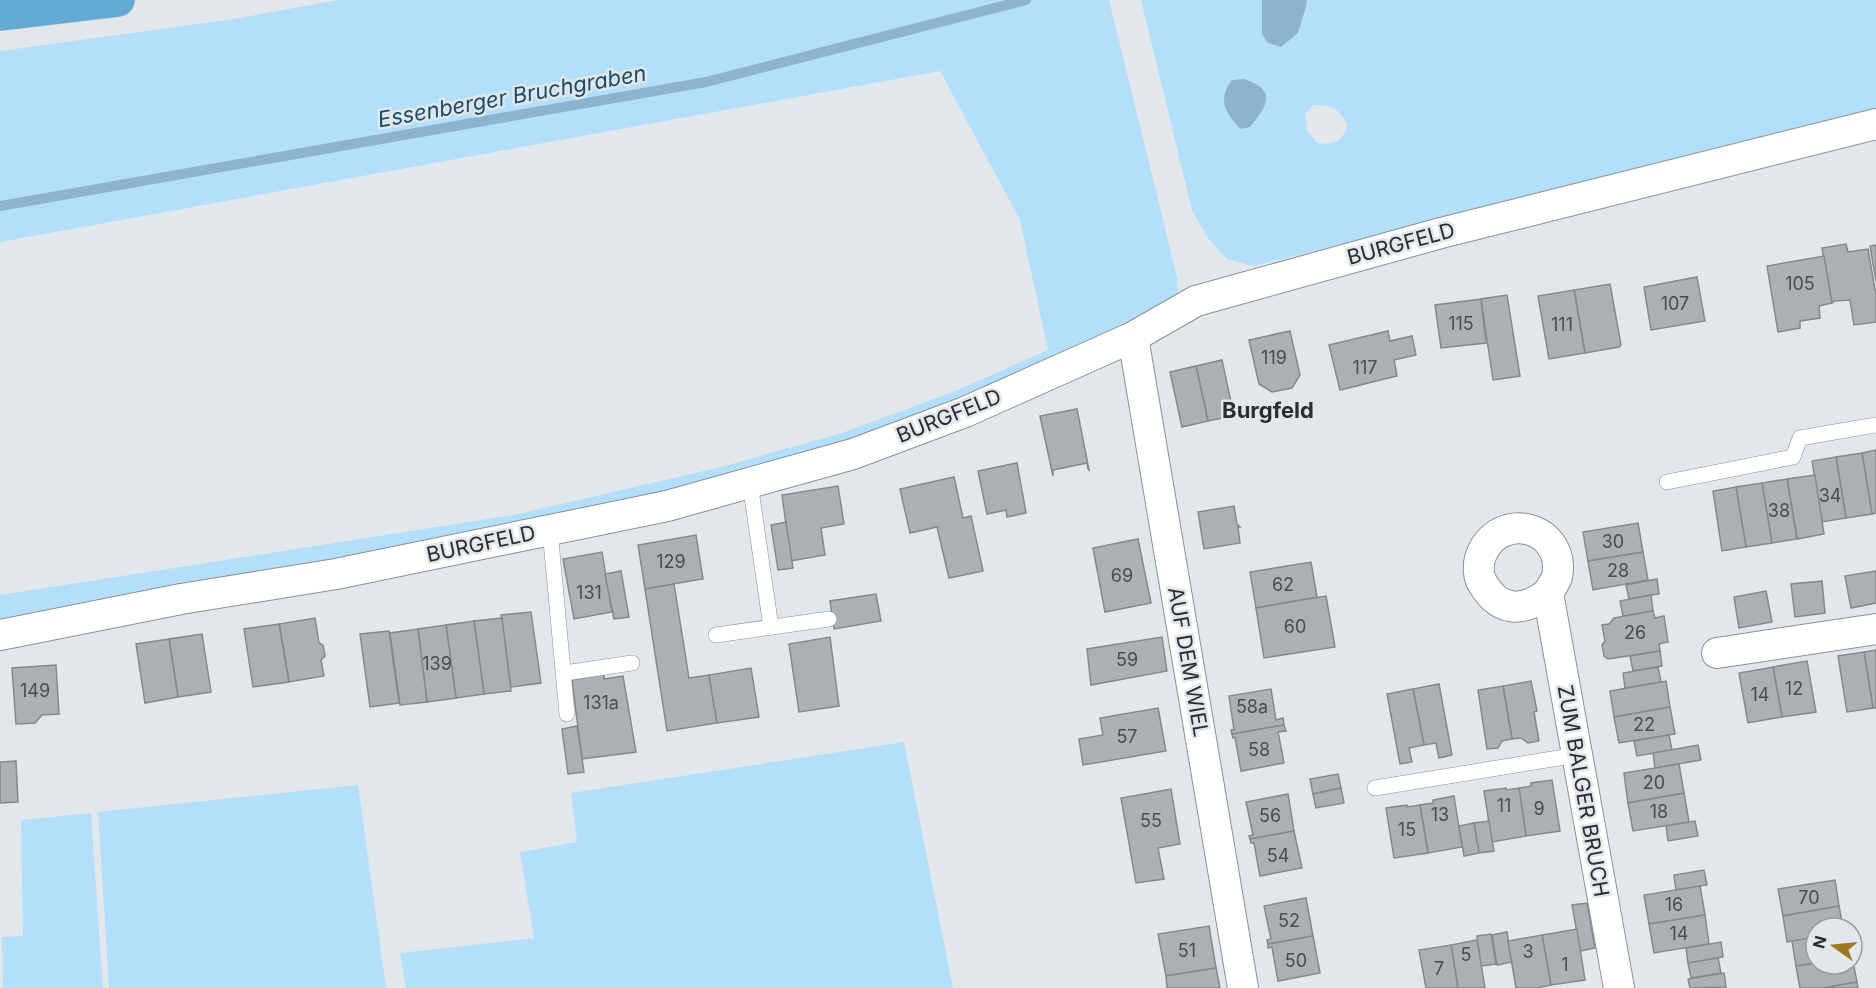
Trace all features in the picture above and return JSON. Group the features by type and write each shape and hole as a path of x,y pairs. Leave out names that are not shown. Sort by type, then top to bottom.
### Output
{"highway":[{"path":"0,14 118,0"}],"street":[{"name":"BURGFELD","path":"0,635 181,599 336,574 667,506 853,454 966,412 1133,337 1196,301 1441,233 1876,124"},
{"name":"AUF DEM WIEL","path":"1133,337 1243,988"},
{"name":"ZUM BALGER BRUCH","path":"1548,593 1619,988"},
{"path":"1718,652 1876,629"}],"lane":[{"path":"1667,482 1793,457 1800,438 1876,425"},
{"path":"750,483 771,627"},
{"path":"550,530 567,714"},
{"path":"716,635 829,619"},
{"path":"565,673 632,663"},
{"path":"1375,788 1577,755"}],"shaded area":[{"path":"338,0 1109,0 1177,277 1178,297 1053,359 843,447 726,480 515,526 0,623 0,595 514,515 725,466 842,433 953,392 1048,350 1020,220 940,71 0,242 0,51 234,19"},
{"path":"1141,0 1262,0 1262,34 1298,33 1307,0 1876,0 1876,108 1454,217 1253,266 1227,259 1207,237 1192,210","holes":["1244,79 1261,88 1266,99 1265,105 1250,127","1313,105 1325,105 1338,111 1348,125 1340,139 1333,143 1317,143 1307,130 1305,115"]},
{"path":"1262,0 1307,0 1298,33 1281,47 1268,43 1262,34"},
{"path":"1244,79 1261,88 1266,99 1261,112 1250,127 1241,129 1227,112 1224,100 1227,87 1232,80"},
{"path":"904,742 953,988 406,988 400,953 534,938 520,852 577,842 571,793"},
{"path":"358,785 386,988 109,988 98,812"},
{"path":"91,813 103,988 3,988 2,937 23,936 21,820"}],"building":[{"path":"1846,244 1848,252 1868,249 1876,295 1876,322 1854,325 1850,300 1832,303 1822,248"},
{"path":"1876,245 1876,281 1870,246"},
{"path":"1824,256 1832,303 1819,306 1820,318 1800,321 1800,328 1778,332 1767,266"},
{"path":"1697,277 1705,321 1651,330 1644,287"},
{"path":"1610,284 1621,345 1585,353 1574,290"},
{"path":"1574,290 1585,353 1549,359 1538,296"},
{"path":"1507,295 1520,376 1493,380 1481,299"},
{"path":"1481,299 1486,343 1441,348 1435,305"},
{"path":"1290,331 1300,375 1292,388 1272,392 1259,384 1249,340"},
{"path":"1388,331 1390,341 1412,336 1416,355 1394,360 1397,376 1340,390 1329,345"},
{"path":"1222,360 1234,416 1208,421 1196,366"},
{"path":"1196,366 1208,421 1182,427 1170,372"},
{"path":"1077,409 1089,470 1087,463 1053,470 1053,476 1040,416"},
{"path":"1876,450 1876,513 1872,514 1862,453"},
{"path":"1862,453 1872,514 1846,518 1836,457"},
{"path":"1836,457 1846,518 1822,522 1812,461"},
{"path":"1017,463 1026,513 1007,517 1006,510 987,514 978,471"},
{"path":"1815,475 1824,534 1797,539 1787,479"},
{"path":"954,477 963,518 971,516 983,571 949,578 937,527 910,533 900,489"},
{"path":"1787,479 1797,539 1772,543 1762,483"},
{"path":"1762,483 1772,543 1746,547 1736,487"},
{"path":"838,486 844,524 821,528 825,555 791,561 782,495"},
{"path":"1736,487 1746,547 1722,551 1713,491"},
{"path":"1234,506 1237,524 1240,527 1238,527 1240,543 1204,549 1198,512"},
{"path":"786,522 793,568 778,570 771,525"},
{"path":"1638,523 1643,552 1588,561 1583,532"},
{"path":"696,535 703,579 645,589 638,545"},
{"path":"1138,539 1151,603 1105,612 1093,548"},
{"path":"602,552 612,612 574,619 563,559"},
{"path":"1643,552 1648,580 1593,590 1588,561"},
{"path":"1311,562 1317,597 1256,608 1250,572"},
{"path":"621,571 629,617 614,619 605,574"},
{"path":"1876,571 1876,603 1851,608 1845,576"},
{"path":"1657,579 1659,594 1629,599 1626,585"},
{"path":"1822,581 1825,613 1795,617 1791,584"},
{"path":"674,584 689,678 709,675 717,723 667,731 645,589"},
{"path":"1766,591 1772,622 1739,628 1734,597"},
{"path":"876,594 881,621 834,629 830,601"},
{"path":"1651,595 1653,611 1623,616 1620,601"},
{"path":"1326,596 1335,647 1264,658 1256,608"},
{"path":"1653,611 1655,618 1664,616 1668,642 1659,644 1660,651 1608,659 1604,656 1602,645 1605,641 1602,625 1609,624 1614,618"},
{"path":"531,612 541,683 511,687 501,615"},
{"path":"315,618 319,643 323,645 325,656 321,660 324,676 289,682 279,624"},
{"path":"502,618 511,691 484,694 474,621"},
{"path":"474,621 484,694 456,698 446,625"},
{"path":"279,624 289,682 253,687 244,629"},
{"path":"446,625 456,698 427,702 418,629"},
{"path":"418,629 427,702 400,705 390,633"},
{"path":"389,631 399,703 370,707 360,634"},
{"path":"202,634 211,692 178,697 169,639"},
{"path":"830,637 839,706 799,712 789,644"},
{"path":"1162,637 1167,671 1091,685 1087,649"},
{"path":"169,639 178,697 145,703 136,644"},
{"path":"1876,650 1876,708 1873,708 1864,652"},
{"path":"1660,651 1662,666 1633,671 1630,656"},
{"path":"1864,652 1873,708 1847,712 1838,656"},
{"path":"1807,661 1816,712 1782,717 1773,667"},
{"path":"56,665 59,714 42,715 35,723 16,724 12,668"},
{"path":"1658,667 1661,682 1625,688 1623,673"},
{"path":"1773,667 1782,717 1748,723 1739,673"},
{"path":"751,668 759,717 717,723 709,675"},
{"path":"604,674 604,679 623,676 636,752 582,759 572,680"},
{"path":"1531,681 1537,711 1534,712 1539,741 1528,743 1521,738 1512,739 1503,686"},
{"path":"1666,681 1670,707 1614,717 1610,691"},
{"path":"1439,684 1452,755 1439,758 1436,743 1424,745 1413,689"},
{"path":"1503,686 1512,739 1502,741 1498,748 1487,749 1478,690"},
{"path":"1271,689 1276,720 1283,718 1284,725 1232,734 1231,730 1234,730 1229,696"},
{"path":"1413,689 1424,745 1409,748 1412,762 1400,764 1387,694"},
{"path":"1670,707 1675,734 1619,743 1614,717"},
{"path":"1158,708 1166,751 1083,765 1079,739 1103,735 1100,718"},
{"path":"1284,725 1286,731 1278,732 1284,763 1241,771 1235,737 1233,738 1232,734"},
{"path":"577,726 584,772 568,774 562,729"},
{"path":"1669,735 1672,750 1637,756 1634,741"},
{"path":"1698,745 1701,760 1655,768 1653,753"},
{"path":"16,761 18,802 0,803 0,762"},
{"path":"1679,764 1684,793 1628,803 1624,773"},
{"path":"1338,774 1341,788 1313,794 1310,779"},
{"path":"1552,780 1560,831 1526,836 1519,788 1531,786 1531,783"},
{"path":"1341,788 1344,803 1316,808 1313,794"},
{"path":"1506,788 1506,790 1519,788 1526,836 1492,842 1484,791"},
{"path":"1171,789 1180,844 1158,848 1164,879 1136,883 1121,798"},
{"path":"1684,793 1689,822 1633,831 1628,803"},
{"path":"1288,794 1294,831 1250,839 1249,836 1253,835 1246,802"},
{"path":"1454,796 1462,847 1428,853 1420,805"},
{"path":"1407,805 1407,807 1420,805 1428,853 1394,858 1386,808"},
{"path":"1489,821 1494,851 1479,853 1474,823"},
{"path":"1695,821 1698,836 1668,841 1666,826"},
{"path":"1474,823 1479,853 1464,856 1459,826"},
{"path":"1294,831 1302,868 1260,876 1254,843 1251,843 1250,839"},
{"path":"1704,870 1707,885 1676,890 1674,875"},
{"path":"1835,880 1839,906 1783,916 1778,889"},
{"path":"1700,886 1705,915 1649,924 1644,895"},
{"path":"1306,898 1313,936 1268,944 1267,940 1271,939 1264,906"},
{"path":"1587,903 1595,948 1580,951 1572,905"},
{"path":"1839,906 1841,916 1804,916 1804,939 1787,942 1783,916"},
{"path":"1705,915 1709,944 1654,953 1649,924"},
{"path":"1209,926 1216,968 1166,976 1158,934"},
{"path":"1577,929 1585,980 1551,985 1542,935"},
{"path":"1507,932 1512,962 1497,965 1492,935"},
{"path":"1491,934 1496,964 1481,966 1477,936"},
{"path":"1542,935 1551,985 1516,988 1508,941"},
{"path":"1313,936 1320,973 1278,981 1272,947 1268,948 1268,944"},
{"path":"1804,939 1804,965 1796,966 1792,941"},
{"path":"1477,940 1485,988 1458,988 1451,945"},
{"path":"1721,942 1723,957 1688,963 1686,948"},
{"path":"1451,945 1458,988 1426,988 1419,950"},
{"path":"1718,958 1721,973 1691,978 1688,963"},
{"path":"1804,965 1804,976 1856,976 1857,982 1824,988 1800,988 1796,966"},
{"path":"1216,968 1220,988 1167,988 1166,976"},
{"path":"1724,973 1726,987 1690,988 1688,979"},
{"path":"1857,982 1858,988 1824,988"}],"waterway":[{"name":"Essenberger Bruchgraben","path":"0,206 706,82 1026,0"}],"district":[{"name":"Burgfeld","path":"1268,410"}]}
